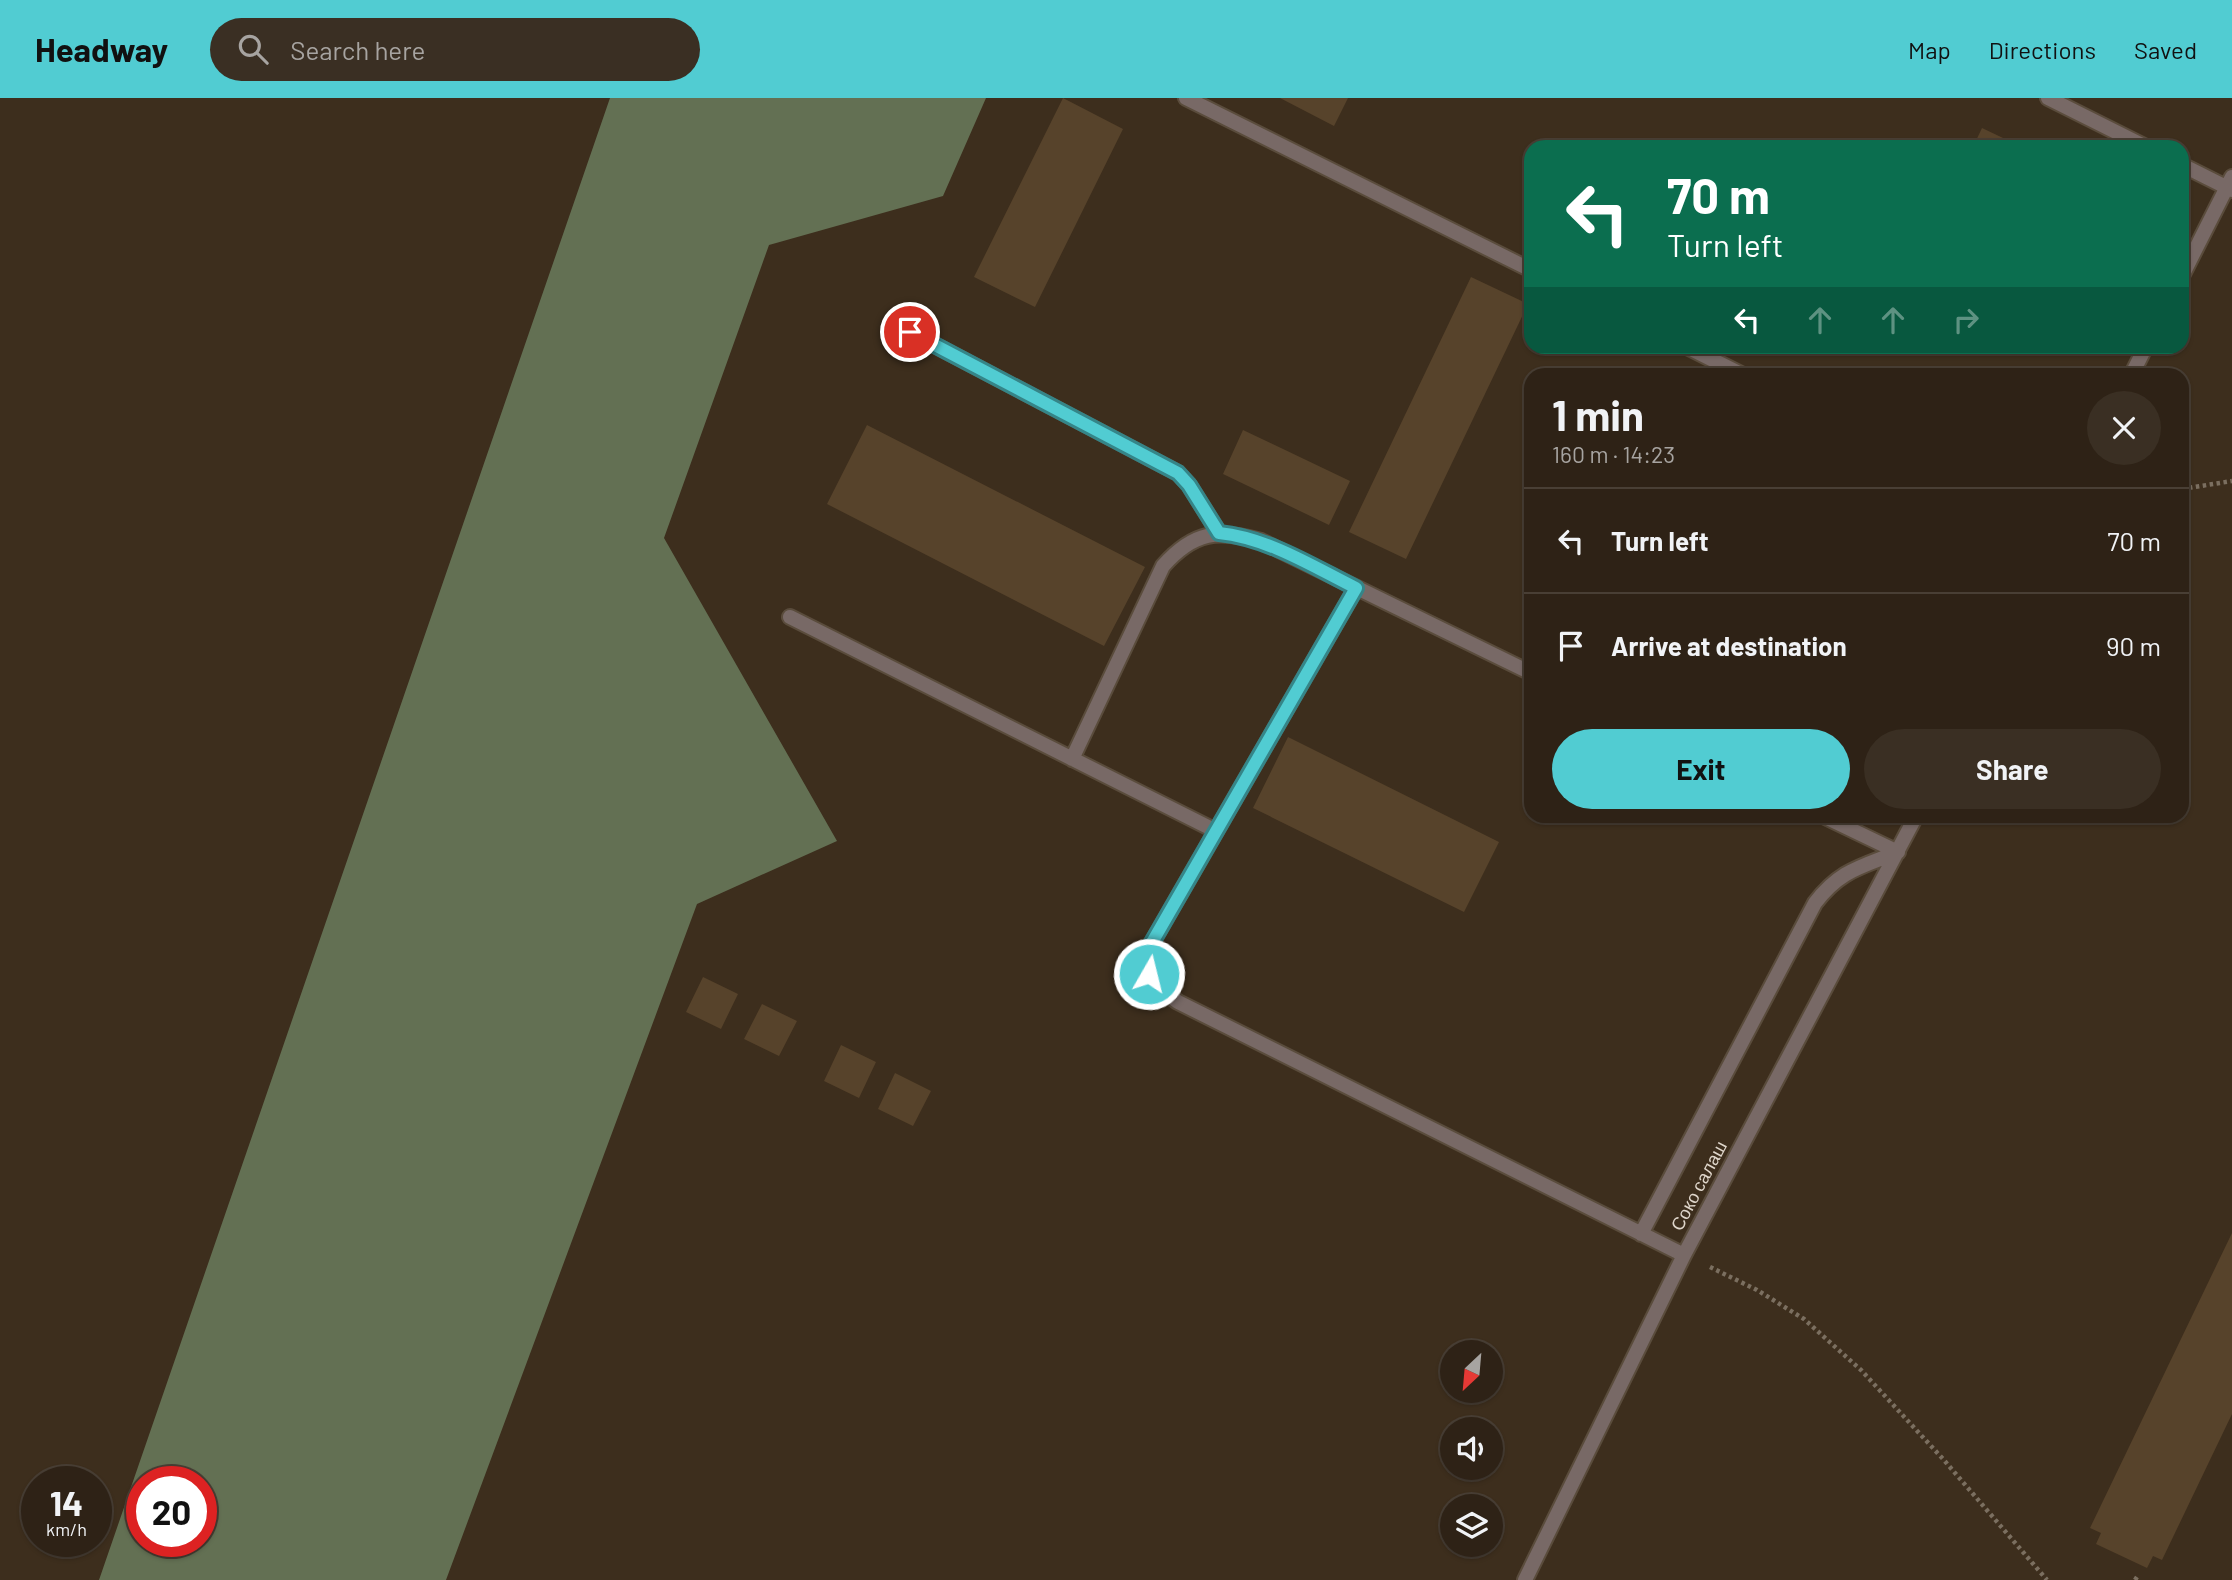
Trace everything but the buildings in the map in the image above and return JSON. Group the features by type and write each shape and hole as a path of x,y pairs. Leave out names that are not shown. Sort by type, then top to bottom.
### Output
{"lane":[{"path":"1186,98 1524,267"},
{"path":"2048,98 2132,140"},
{"path":"2189,168 2230,185 2189,263"},
{"path":"910,332 1178,473 1189,485 1219,533"},
{"path":"1701,354 1729,368"},
{"path":"1072,759 1163,566 1186,543 1219,533 1261,541 1524,670"},
{"path":"1356,588 1150,946 1147,956 1153,983 1178,1002 1685,1255"},
{"path":"790,617 1216,831"},
{"path":"1838,823 1898,852"},
{"name":"Соко салаш","path":"1525,1580 1685,1255 1912,823"},
{"path":"1642,1234 1815,903 1829,885 1848,872 1898,852"}],"path":[{"path":"2189,488 2232,481"},
{"path":"1685,1255 1757,1290 1804,1320 1861,1370 1943,1459 2047,1580"}],"green space":[{"path":"610,98 986,98 943,196 769,245 664,538 837,841 697,904 446,1580 99,1580 107,1557 112,1557 112,1542 126,1502 126,1557 217,1557 217,1466 138,1466"}],"route":[{"path":"910,332 1178,473 1189,485 1219,533 1261,541 1356,588 1150,946 1147,956 1149,974"}]}
